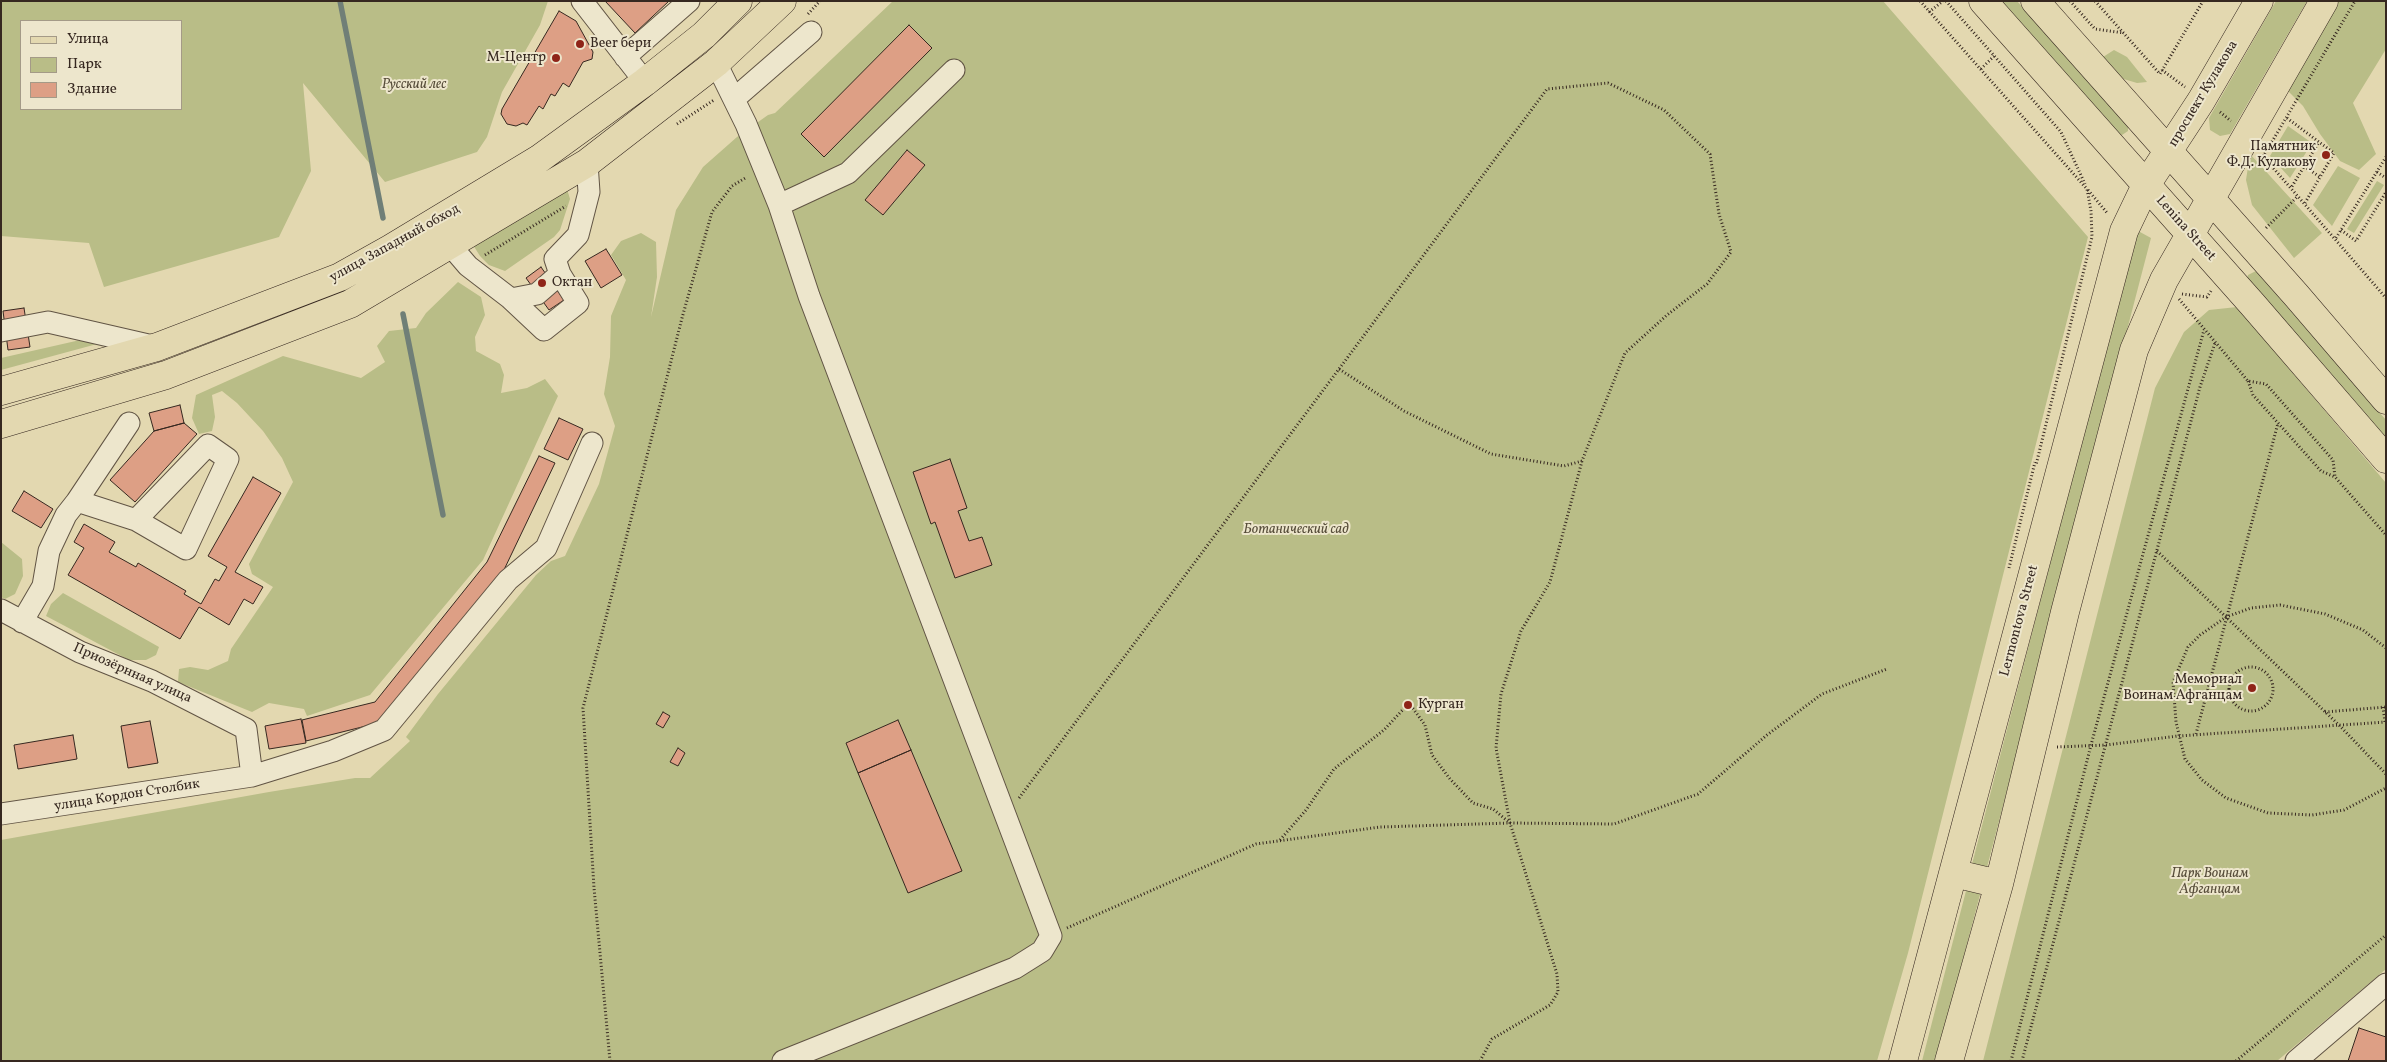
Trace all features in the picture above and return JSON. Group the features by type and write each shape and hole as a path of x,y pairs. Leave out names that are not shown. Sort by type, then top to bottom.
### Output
{"main road":[{"name":"улица Западный обход","path":"1,391 157,347 340,277 382,254 539,159 645,82 704,35 738,1"},
{"name":"улица Западный обход","path":"1,424 166,375 350,304 588,164 716,63 782,1"},
{"name":"Lenina Street","path":"1983,1 2386,459"},
{"path":"2035,1 2382,390"},
{"name":"проспект Кулакова","path":"2146,185 2201,101 2259,1"},
{"path":"1949,1061 1999,884 2065,612 2134,350 2149,311 2189,234 2324,1"},
{"name":"Lermontova Street","path":"1903,1061 2124,231 2146,185"},
{"path":"1953,873 1999,884"}],"street":[{"path":"582,1 645,82"},
{"path":"625,57 689,1"},
{"path":"734,99 811,32"},
{"path":"716,63 734,99 779,204 809,296 1050,936 1042,951 1015,968 783,1061"},
{"path":"779,204 848,172 954,70"},
{"path":"450,245 468,266 511,299 544,330 578,303 560,274 555,259 578,235 589,192 588,164"},
{"path":"511,299 537,294 560,274"},
{"path":"1,331 48,322 157,347"},
{"path":"22,622 43,586 49,551 66,515 129,423"},
{"name":"улица Кордон Столбик","path":"1,814 252,776 334,752 384,730 508,580 546,548 592,443"},
{"path":"77,501 136,520 186,549 228,459 208,445 136,520"},
{"name":"Приозёрнная улица","path":"1,610 80,652 152,680 246,728 252,776"},
{"path":"2296,1061 2386,984"}],"path":[{"path":"1920,1 2087,188 2090,212 2090,237 2006,578"},
{"path":"1930,12 1943,1"},
{"path":"2070,1 2095,29 2124,33"},
{"path":"2095,1 2160,74 2203,1"},
{"path":"2263,157 2355,1"},
{"path":"1981,69 1994,56"},
{"path":"2162,70 2193,92"},
{"path":"1005,816 1548,89 1608,83 1664,110 1710,154 1719,214 1731,252 1707,284 1667,315 1625,353 1582,461 1550,582 1521,632 1501,694 1496,748 1510,823 1557,974 1558,992 1550,1005 1492,1039 1480,1061"},
{"path":"2216,109 2237,127"},
{"path":"2286,118 2334,153 2304,203"},
{"path":"2291,188 2319,142"},
{"path":"2257,149 2386,298"},
{"path":"2336,238 2386,157"},
{"path":"2304,166 2320,177"},
{"path":"610,1061 594,888 583,708 682,318 712,212 732,186 764,167"},
{"path":"2376,172 2386,178"},
{"path":"2341,230 2356,241 2386,192"},
{"path":"2011,1061 2091,745 2204,330"},
{"path":"2022,1061 2200,387 2215,343"},
{"path":"1339,369 1404,411 1491,454 1564,466 1582,461"},
{"path":"2248,382 2253,395 2321,471 2335,477"},
{"path":"2196,734 2278,422"},
{"path":"2157,551 2340,726 2386,774"},
{"path":"2386,648 2363,630 2325,614 2280,605 2251,608 2226,617 2200,635 2188,647 2173,682 2178,736 2185,760 2202,780 2226,798 2268,814 2312,815 2344,810 2386,788"},
{"path":"2247,667 2256,667 2264,671 2270,678 2273,686 2273,694 2269,702 2255,711 2239,708 2233,702 2230,694 2229,686 2232,677 2239,670 2247,667"},
{"path":"1050,936 1256,844 1380,827 1510,823 1614,824 1698,794 1767,735 1822,694 1887,669"},
{"path":"2204,698 2230,694"},
{"path":"1279,840 1306,810 1334,769 1384,730 1409,703 1425,726 1432,755 1450,778 1473,803 1492,809 1510,823"},
{"path":"2057,747 2106,744 2196,734 2386,722 2384,707 2325,712"},
{"path":"2236,1061 2386,935"}],"green space":[{"name":"Русский лес","path":"1,1 548,1 540,25 502,92 487,137 477,152 385,182 303,83 311,171 279,237 104,287 89,243 1,236"},
{"name":"Ботанический сад","path":"893,1 1883,1 2088,237 1908,953 1877,1061 1,1061 1,840 269,792 355,778 370,778 410,741 406,737 438,694 536,575 551,561 565,556 599,484 615,426 604,394 610,357 611,316 626,280 611,255 621,241 641,233 656,242 657,277 651,317 676,210 703,167 737,137 768,115 775,113"},
{"path":"2000,1 2017,1 2128,126 2128,131 2122,135 2117,134"},
{"path":"2276,1 2307,1 2230,134 2220,136 2210,130 2209,118"},
{"path":"2336,1 2386,1 2386,49 2353,103 2376,154 2359,170 2340,161 2320,134 2303,106 2286,89"},
{"path":"2114,50 2127,57 2147,82 2137,83 2117,77 2106,66 2103,57"},
{"path":"2288,126 2312,143 2290,178 2270,156"},
{"path":"2250,154 2322,233 2294,258 2252,205 2246,180"},
{"path":"2338,166 2360,178 2332,226 2313,205"},
{"path":"2377,181 2384,185 2354,233 2347,229"},
{"path":"567,189 570,199 560,230 554,237 505,271 489,265 480,256 473,245"},
{"path":"2140,232 2151,238 1986,871 1971,868 2136,233"},
{"path":"2256,271 2386,420 2386,439 2247,279 2248,275"},
{"path":"458,282 481,297 485,315 475,337 476,351 500,364 504,375 501,393 527,388 545,379 558,396 483,560 370,695 307,716 304,709 269,703 252,712 178,682 179,669 190,667 208,670 228,661 231,649 273,587 252,574 249,564 293,482 282,458 263,431 237,403 222,391 212,395 215,417 212,431 199,434 192,418 196,395 283,356 361,378 385,362 377,346 389,331 416,328 426,313"},
{"name":"Парк Воинам Афганцам","path":"2237,307 2386,483 2386,969 2277,1061 1983,1061 2155,388 2184,332 2209,310"},
{"path":"89,338 94,339 97,344 1,370 1,358"},
{"path":"1,542 22,559 23,576 15,594 5,599 1,597"},
{"path":"63,593 159,647 156,655 146,660 129,660 46,616 51,604"},
{"path":"1967,887 1981,891 1936,1061 1922,1061"}],"building":[{"path":"605,1 669,1 635,33"},
{"path":"559,11 576,21 593,52 592,59 583,62 569,87 563,83 555,96 551,94 543,109 539,106 527,125 523,123 516,126 507,124 501,114 502,109"},
{"path":"909,25 932,48 824,157 801,134"},
{"path":"907,150 925,165 883,215 865,200"},
{"path":"606,249 622,275 601,288 585,261"},
{"path":"541,267 564,300 549,310 526,278"},
{"path":"24,308 30,347 8,350 3,311"},
{"path":"180,405 184,423 154,431 149,413"},
{"path":"559,418 583,429 568,460 544,449"},
{"path":"184,423 197,434 135,502 110,480 154,431"},
{"path":"539,456 555,463 502,574 386,721 306,741 302,720 375,702 487,562"},
{"path":"950,459 967,508 958,511 969,541 982,537 992,565 955,578 935,522 931,524 913,472"},
{"path":"253,477 281,493 235,572 263,587 253,604 244,599 229,625 199,607 180,639 68,575 84,548 74,542 84,524 115,542 109,552 136,567 138,563 186,591 184,594 201,604 215,579 219,581 227,567 208,556"},
{"path":"24,491 53,509 41,528 12,511"},
{"path":"663,712 670,716 663,728 656,724"},
{"path":"301,719 306,743 269,749 265,726"},
{"path":"898,720 911,750 858,773 846,743"},
{"path":"150,721 158,763 128,768 121,726"},
{"path":"73,735 77,759 18,769 14,745"},
{"path":"678,748 685,753 678,766 670,762"},
{"path":"911,750 962,871 908,893 858,773"},
{"path":"2359,1028 2386,1037 2386,1061 2348,1061"}],"waterway":[{"path":"340,1 383,218"},
{"path":"403,314 443,515"}],"place":[{"name":"Beer бери","path":"580,44"},
{"name":"М-Центр","path":"556,58"},
{"name":"Памятник Ф.Д. Кулакову","path":"2326,155"},
{"name":"Октан","path":"542,283"},
{"name":"Мемориал Воинам Афганцам","path":"2252,688"},
{"name":"Курган","path":"1408,705"}]}
